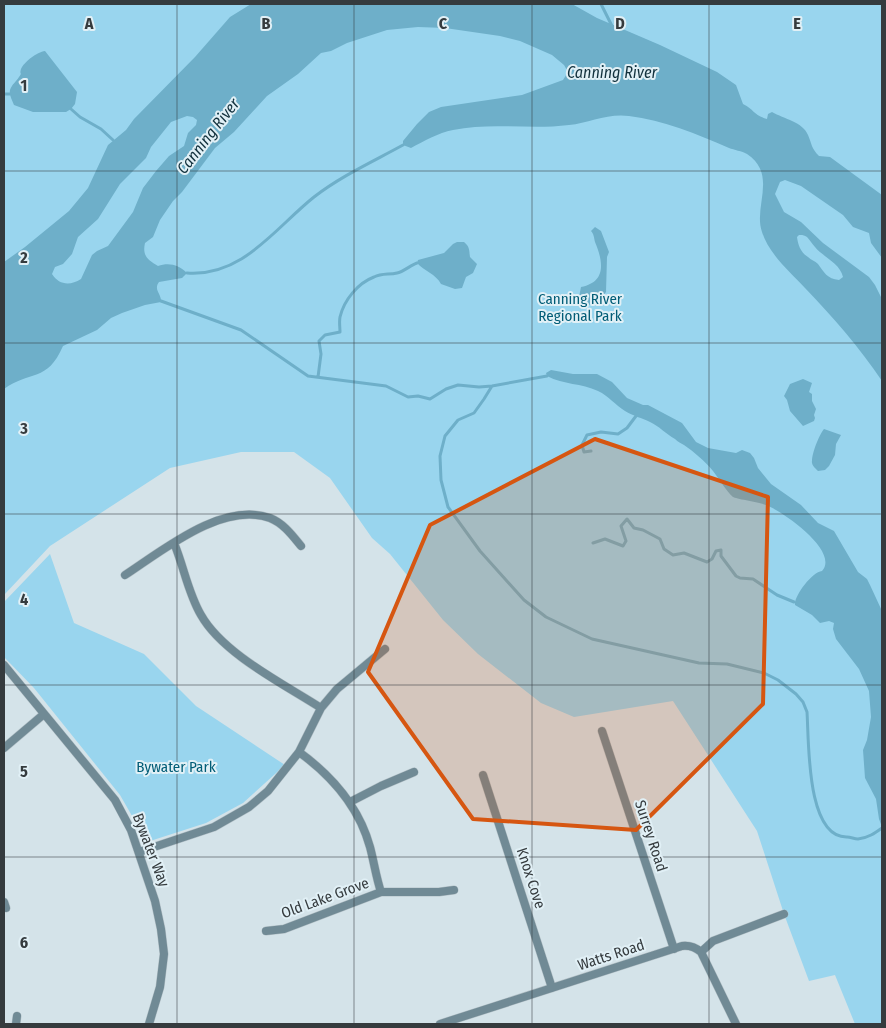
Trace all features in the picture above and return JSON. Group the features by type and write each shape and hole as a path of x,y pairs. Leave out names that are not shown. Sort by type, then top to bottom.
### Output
{"street":[{"path":"125,575 199,527 223,518 246,514 270,518 287,529 301,546"},
{"path":"174,543 192,597 200,615 211,631 246,660 321,708"},
{"path":"139,852 214,827 249,807 268,791 299,752 321,708 337,688 385,649"},
{"name":"Bywater Way","path":"4,665 115,800 131,830 155,901 164,954 160,987 149,1024"},
{"path":"4,748 44,714"},
{"name":"Surrey Road","path":"602,731 674,949"},
{"path":"299,752 330,778 350,802 370,846 381,892"},
{"path":"350,802 414,772"},
{"name":"Knox Cove","path":"483,775 552,988"},
{"name":"Old Lake Grove","path":"266,932 284,929 381,892 439,892 454,890"},
{"path":"736,1024 701,952 713,940 784,914"},
{"name":"Watts Road","path":"440,1024 688,945 701,952"}],"highlighted area":[{"path":"595,439 768,497 763,704 636,830 473,819 368,672 430,525"}],"green space":[{"name":"Canning River Regional Park","path":"4,4 882,4 882,1024 855,1024 835,975 809,981 784,914 757,831 673,701 574,717 541,703 478,654 443,620 390,554 372,538 330,478 294,452 241,452 170,468 50,546 4,595"},
{"name":"Bywater Park","path":"50,554 74,623 144,654 196,706 285,765 243,803 206,823 147,842 120,795 34,688 4,657 4,602"}],"water":[{"name":"Canning River","path":"251,4 572,4 597,18 717,72 736,85 743,104 756,114 767,119 768,114 772,112 798,124 806,131 813,148 819,156 830,157 882,195 882,258 871,243 869,233 853,227 843,215 801,186 785,180 780,182 775,194 784,212 801,222 823,243 869,277 875,285 882,299 882,381 846,333 781,262 765,240 760,222 763,191 761,171 756,162 745,153 667,124 621,115 555,126 467,128 442,133 411,148 403,145 403,141 429,112 441,107 522,95 563,80 568,72 564,65 552,55 520,41 500,36 445,28 418,27 387,30 321,53 298,74 267,96 234,132 215,148 173,201 160,220 153,237 145,243 144,251 151,262 158,266 174,265 187,273 182,278 159,282 157,290 161,302 145,305 111,318 97,330 63,346 51,366 44,371 13,383 4,389 4,262 69,211 88,188 108,145 126,130 134,119 195,57 230,17","holes":["187,116 197,120 196,125 188,133 184,146 169,156 143,188 133,212 108,246 92,255 81,279 73,283 65,283 55,278 52,274 55,267 63,264 72,254 78,237 98,219 120,184 146,158 151,147 171,122","799,235 807,237 818,251 831,260 843,277 839,280 829,277 818,264 802,251 797,237"]},
{"path":"45,51 77,92 75,104 66,112 33,112 14,105 11,98 10,90 21,74 23,66 35,55"},
{"path":"595,227 601,231 609,252 607,257 606,292 596,304 580,306 578,302 581,287 595,281 601,270 600,256 591,231"},
{"path":"457,242 464,242 466,244 470,257 477,264 473,273 466,277 462,288 455,289 441,284 417,263 418,260 444,253"},
{"path":"551,370 573,374 597,374 612,382 627,398 643,405 648,405 682,423 696,442 708,448 736,453 742,450 750,453 758,468 771,484 801,505 818,523 834,531 858,572 867,579 882,611 882,827 876,799 865,778 863,750 867,740 871,717 869,691 859,669 836,639 833,629 834,623 829,621 820,623 812,615 795,605 797,596 804,585 813,575 822,571 825,563 823,553 816,543 795,523 774,509 763,504 733,497 703,460 650,422 625,411 598,391 547,376 546,373"},
{"path":"803,379 812,383 809,392 812,394 812,401 816,409 814,421 803,426 790,411 784,396 790,384"},
{"path":"824,429 841,435 836,444 835,455 829,466 825,470 818,471 812,464 812,458 816,444"}],"waterway":[{"path":"601,4 613,28"},
{"path":"4,94 10,94"},
{"path":"71,109 80,117 101,129 113,140"},
{"path":"187,273 207,272 225,267 242,259 324,189 403,145"},
{"path":"318,377 321,354 319,341 325,335 340,332 342,311 352,293 362,283 374,277 394,274 417,263"},
{"path":"161,301 241,330 308,376 386,386 408,397 418,396 430,399 446,389 458,385 492,386 547,376"},
{"path":"492,386 474,413 458,420 445,436 440,456 441,480 448,507 480,551 524,600 546,617 592,639 699,663 727,664 764,673 778,680 796,694 803,702 807,712 812,786 817,806 824,822 834,833 857,839 868,836 882,828"},
{"path":"591,451 584,452 582,445 587,435 601,432 618,434 627,428 636,416"},
{"path":"593,543 605,539 623,546 626,541 621,526 627,519 634,528 643,530 660,539 664,549 673,555 684,553 707,562 712,559 716,551 721,550 721,556 736,576 753,579 777,595 794,602"}]}
